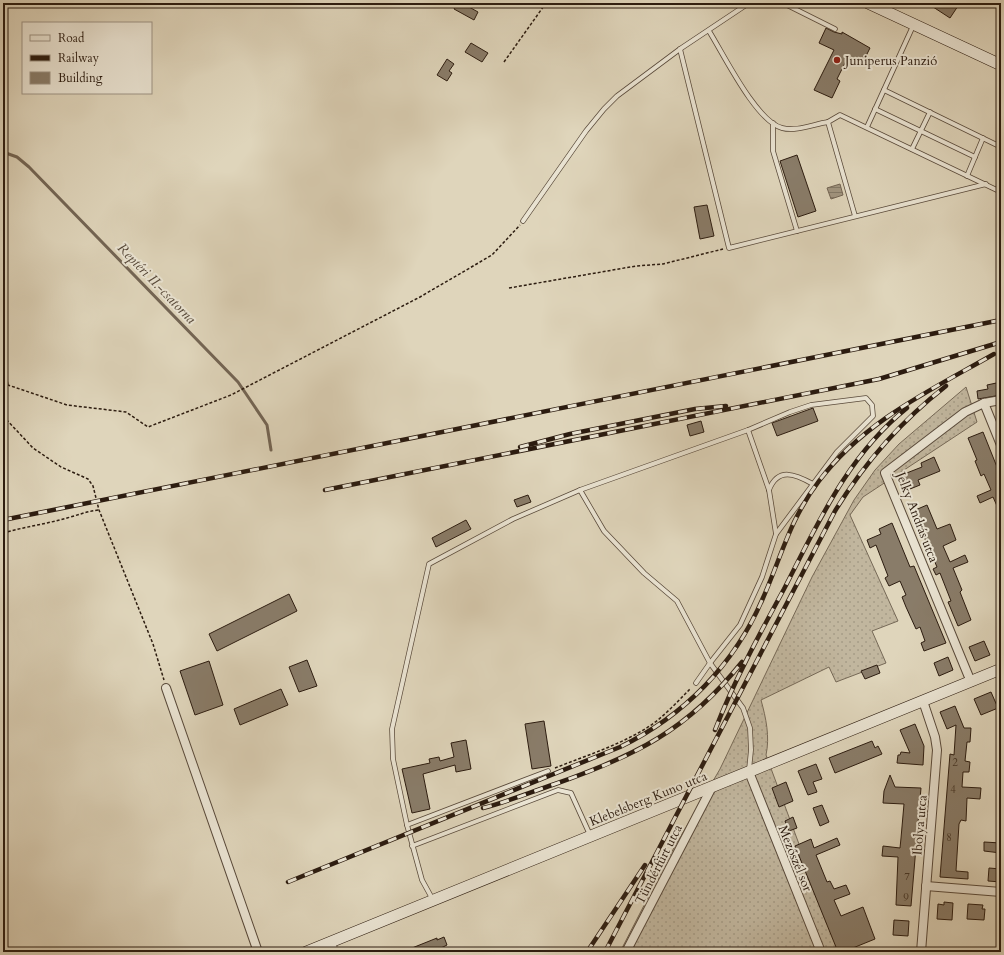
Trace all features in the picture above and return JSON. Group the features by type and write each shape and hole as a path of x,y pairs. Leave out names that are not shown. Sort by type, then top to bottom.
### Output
{"street":[{"path":"868,3 1001,65"},
{"path":"1001,400 984,403 1001,445"},
{"name":"Jelky András utca","path":"971,682 885,473 965,412 984,403"},
{"name":"Klebelsberg Kuno utca","path":"306,952 1001,669"},
{"path":"166,688 258,952"},
{"name":"Ibolya utca","path":"921,952 937,750 935,737 923,701"},
{"name":"Mezőszél sor","path":"749,772 821,952"},
{"name":"Tündérfürt utca","path":"626,952 712,786"},
{"path":"926,886 1001,892"}],"lane":[{"path":"523,221 586,131 617,96 680,49 749,3"},
{"path":"783,3 835,29"},
{"path":"867,127 914,24"},
{"path":"709,31 757,109 773,123 788,129 828,122 840,115 1001,192"},
{"path":"680,49 729,248 986,184"},
{"path":"884,90 1001,147"},
{"path":"875,110 975,158"},
{"path":"912,149 930,112"},
{"path":"828,122 855,216"},
{"path":"773,123 773,151 797,230"},
{"path":"967,176 983,138"},
{"path":"434,901 422,880 412,846 393,759 392,729 429,564 513,519 580,490 748,430 790,412 811,405 866,398 872,405 873,416 837,452 776,534 762,577 740,625 696,682"},
{"path":"748,430 769,490 776,534"},
{"path":"769,490 772,483 783,475 792,474 813,484"},
{"path":"580,490 604,531 644,573 677,601 710,663 743,708 748,718 751,739 749,772"},
{"path":"407,825 548,771"},
{"path":"412,846 558,790 571,793 590,837"},
{"path":"332,941 337,952"}],"path":[{"path":"504,62 546,3"},
{"path":"8,385 67,405 126,412 148,427 238,392 420,297 492,255 503,246 523,221"},
{"path":"510,288 636,266 663,264 729,248"},
{"path":"3,357 8,385 3,400"},
{"path":"3,416 32,448 62,467 88,479 93,486 100,510 154,644 166,688"},
{"path":"3,533 67,518 85,511 100,510"},
{"path":"548,771 608,748 646,729 674,706 696,682"}],"shaded area":[{"path":"840,184 843,195 831,199 827,188"},
{"path":"966,387 977,422 863,497 850,515 898,621 872,631 886,663 836,682 829,667 761,700 767,728 768,741 766,755 839,952 620,952 671,853 720,769 812,577 854,500 875,470 899,444"}],"building":[{"path":"457,3 462,3 478,12 474,20 454,9"},
{"path":"927,3 960,3 950,18"},
{"name":"Juniperus Panzió","path":"826,28 842,34 842,32 870,48 862,64 848,57 837,79 840,81 832,98 814,90 834,50 819,43"},
{"path":"471,43 488,53 482,62 465,52"},
{"path":"447,59 454,64 449,71 452,73 447,81 437,75"},
{"path":"797,155 816,211 798,217 780,161"},
{"path":"707,205 714,236 700,239 694,207"},
{"path":"1001,382 1001,395 978,399 977,391 988,389 987,385"},
{"path":"813,408 818,421 777,436 772,423"},
{"path":"701,421 704,432 690,436 687,425"},
{"path":"983,432 1001,477 1001,515 993,497 980,503 977,496 991,490 984,474 981,476 975,461 977,460 968,438"},
{"path":"934,457 940,471 918,480 920,485 905,491 899,476 922,467 921,463"},
{"path":"528,495 531,502 517,507 514,500"},
{"path":"927,505 937,529 950,524 956,540 943,546 950,562 965,555 968,562 953,568 962,590 960,592 971,620 958,626 948,602 951,601 940,573 936,575 933,569 937,567 913,511"},
{"path":"466,520 471,529 436,547 432,538"},
{"path":"892,523 910,567 914,566 946,643 924,651 921,643 925,641 920,627 916,629 906,607 902,597 906,595 900,581 889,586 885,578 888,576 876,545 870,548 867,540 881,534 879,529"},
{"path":"289,594 297,611 217,651 209,634"},
{"path":"984,641 990,655 975,661 969,647"},
{"path":"948,657 953,670 939,676 934,663"},
{"path":"307,660 317,686 299,692 289,667"},
{"path":"209,661 223,705 195,715 180,671"},
{"path":"877,665 880,673 865,679 861,671"},
{"path":"281,689 288,705 240,725 234,709"},
{"path":"991,692 998,708 981,715 974,699"},
{"path":"955,706 964,728 971,728 970,742 967,742 965,761 970,762 969,772 963,772 962,787 981,788 980,799 967,798 966,821 961,820 959,824 956,871 968,872 968,879 940,877 950,754 954,755 956,725 947,729 940,712"},
{"path":"544,721 551,766 532,769 525,724"},
{"path":"915,724 924,746 923,765 897,763 898,755 900,755 901,752 910,753 900,730"},
{"path":"466,740 471,769 456,772 455,765 423,774 430,809 412,813 402,769 430,763 429,759 439,757 440,761 454,757 451,743"},
{"path":"872,741 875,748 878,746 882,754 835,773 829,758"},
{"path":"816,764 822,779 813,782 817,792 808,795 798,771"},
{"path":"890,775 895,787 921,788 911,906 896,905 898,857 882,856 883,846 900,848 901,838 904,804 883,803 884,791"},
{"path":"786,782 793,801 779,807 772,788"},
{"path":"822,805 829,822 820,826 813,808"},
{"path":"793,817 797,828 789,831 785,821"},
{"path":"837,838 840,845 816,855 827,882 830,881 834,889 846,885 850,894 834,900 841,916 863,907 875,939 843,952 838,952 795,846 811,839 814,848"},
{"path":"984,842 1001,843 1001,853 984,851"},
{"path":"989,868 1001,869 1001,882 988,881"},
{"path":"944,902 953,903 952,920 937,919 938,904 944,905"},
{"path":"968,904 983,905 982,909 985,909 984,920 967,919"},
{"path":"894,920 909,921 908,936 893,935"},
{"path":"444,937 447,945 433,952 402,952 437,938 437,940"}],"waterway":[{"name":"Reptéri II.-csatorna","path":"3,152 17,157 29,167 238,382 267,425 271,450"}],"railway":[{"path":"3,520 1001,320"},
{"path":"325,490 879,379 1001,342"},
{"path":"288,882 620,747 665,720 686,704 705,686 738,645 763,598 787,538 801,509 819,481 837,460 856,441 900,408 994,354"},
{"path":"605,952 835,511 871,459 885,443 914,413 946,386"},
{"path":"520,447 570,434 695,409 726,406"},
{"path":"715,730 747,658 809,539 836,491 868,447 886,427 907,408"},
{"path":"483,808 584,774 635,751 658,738 701,706 722,686 742,662"},
{"path":"587,952 645,865"}],"place":[{"name":"Juniperus Panzió","path":"837,60"}]}
